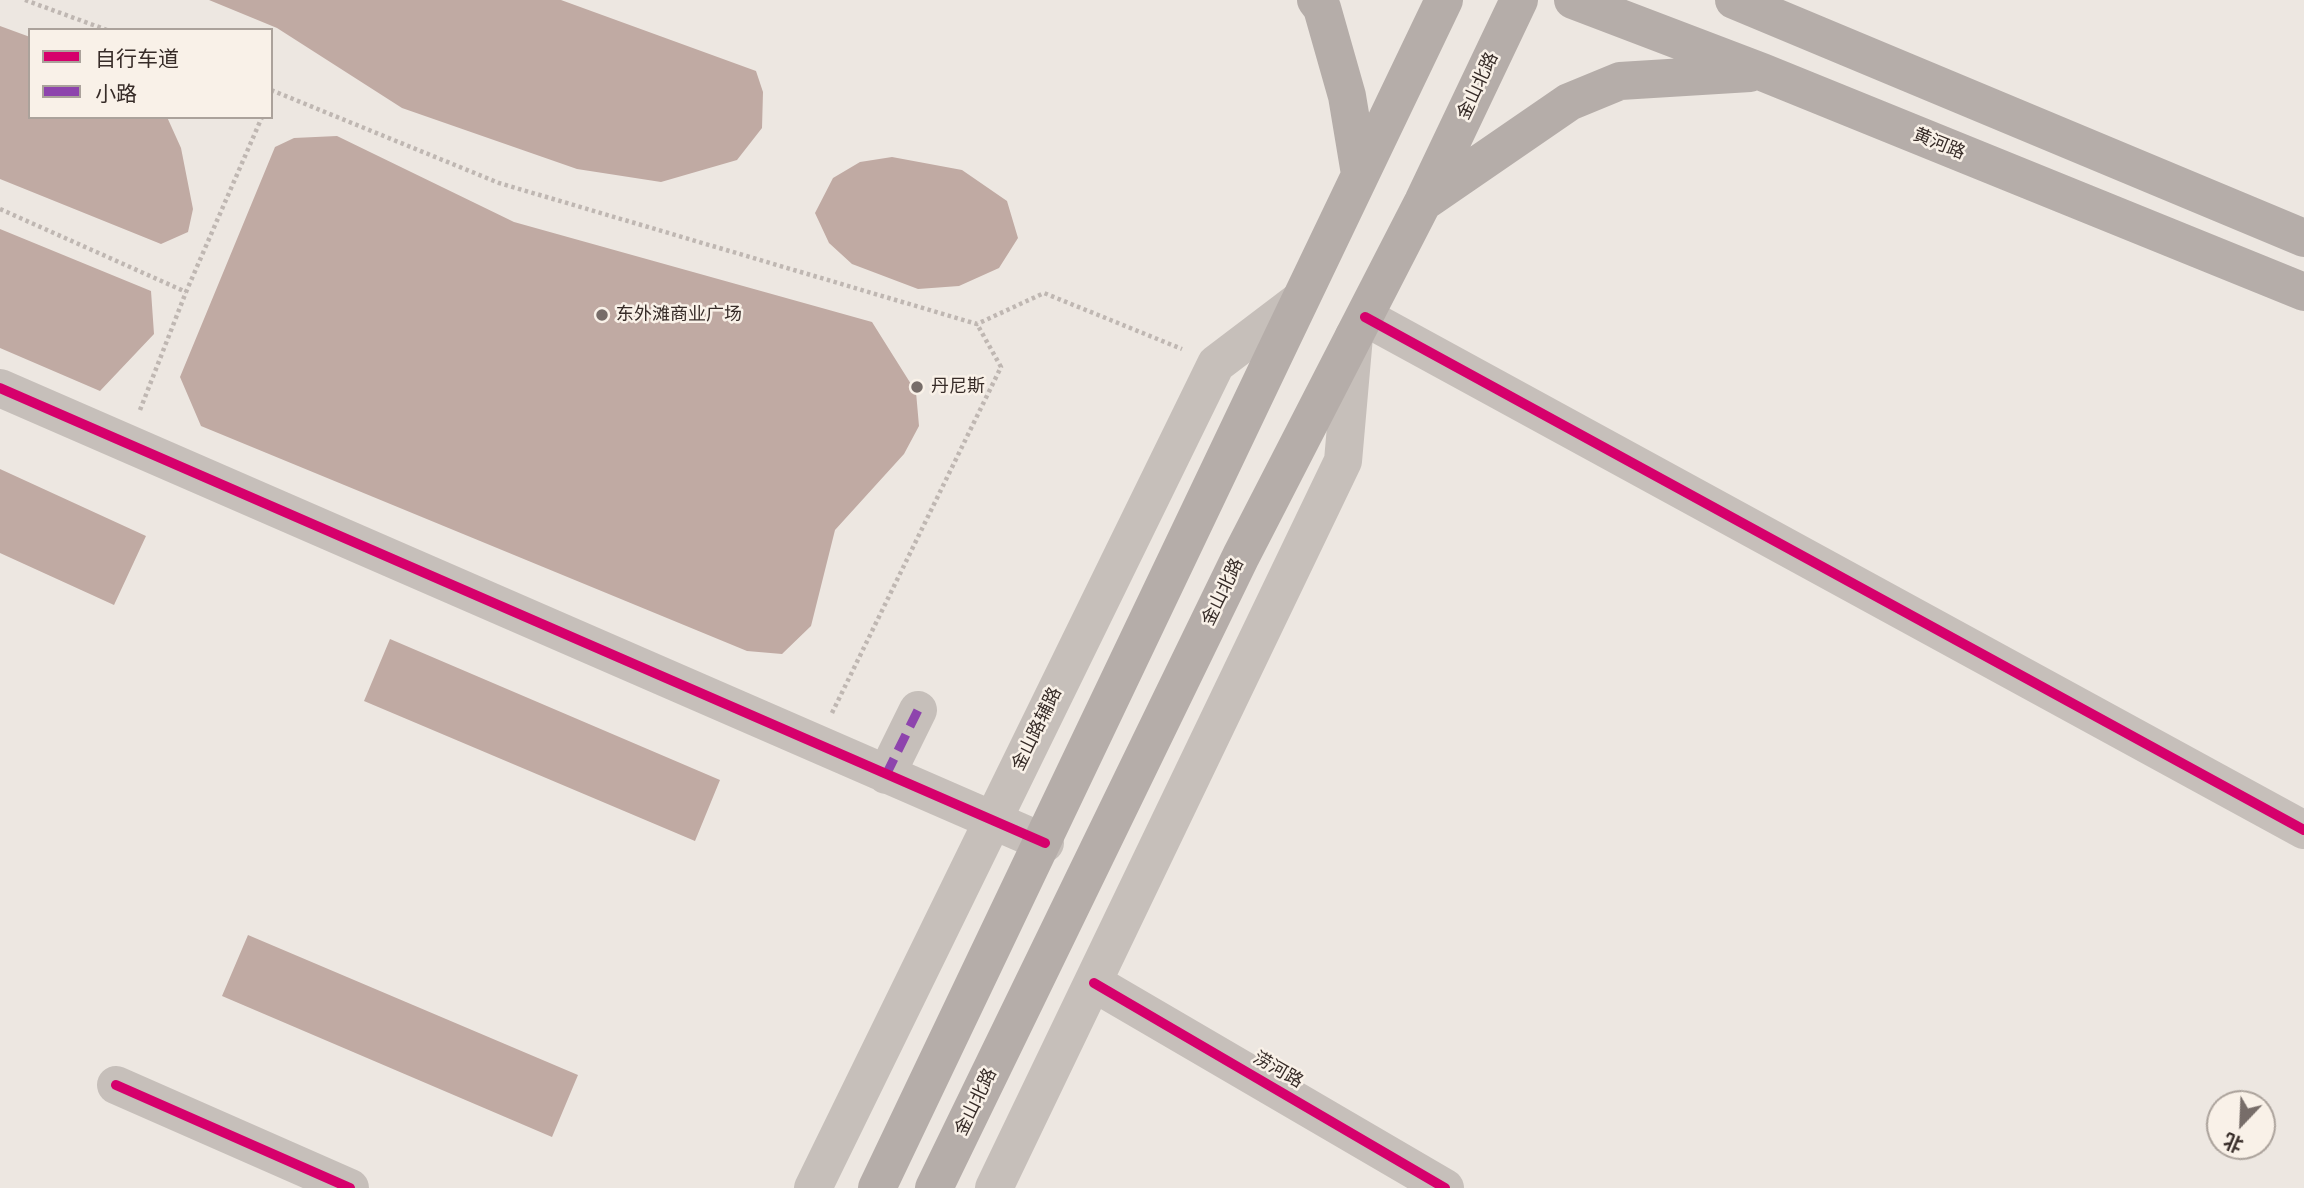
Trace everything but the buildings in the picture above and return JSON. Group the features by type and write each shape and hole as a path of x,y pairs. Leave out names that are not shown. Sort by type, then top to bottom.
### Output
{"main road":[{"path":"1316,0 1322,8 1347,96 1360,174"},
{"path":"877,1188 1045,844 1299,301 1444,0"},
{"name":"金山北路","path":"934,1188 1241,556 1423,202 1519,0"},
{"name":"黄河路","path":"1573,0 1762,72 2304,292"},
{"path":"1734,0 1767,10 2304,237"},
{"path":"1423,202 1569,102 1620,81 1762,72"}],"street":[{"name":"金山路辅路","path":"813,1188 1216,364 1299,301"},
{"path":"994,1188 1343,461 1359,326 2304,830"},
{"path":"0,388 816,745 993,818 1045,844"},
{"path":"886,775 918,710"},
{"name":"涝河路","path":"1094,983 1445,1188"},
{"path":"116,1086 350,1188"}],"path":[{"path":"25,0 102,28"},
{"path":"273,92 499,183 977,324 1044,293 1216,364"},
{"path":"127,443 186,292 260,119"},
{"path":"0,209 186,292"},
{"path":"816,745 1001,367 977,324"}],"marked path":[{"path":"886,775 918,710"}],"cycle path":[{"path":"1365,317 2304,830"},
{"path":"0,388 1045,843"},
{"path":"1094,983 1445,1188"},
{"path":"116,1085 350,1188"}],"place":[{"name":"东外滩商业广场","path":"602,315"},
{"name":"丹尼斯","path":"917,387"}]}
